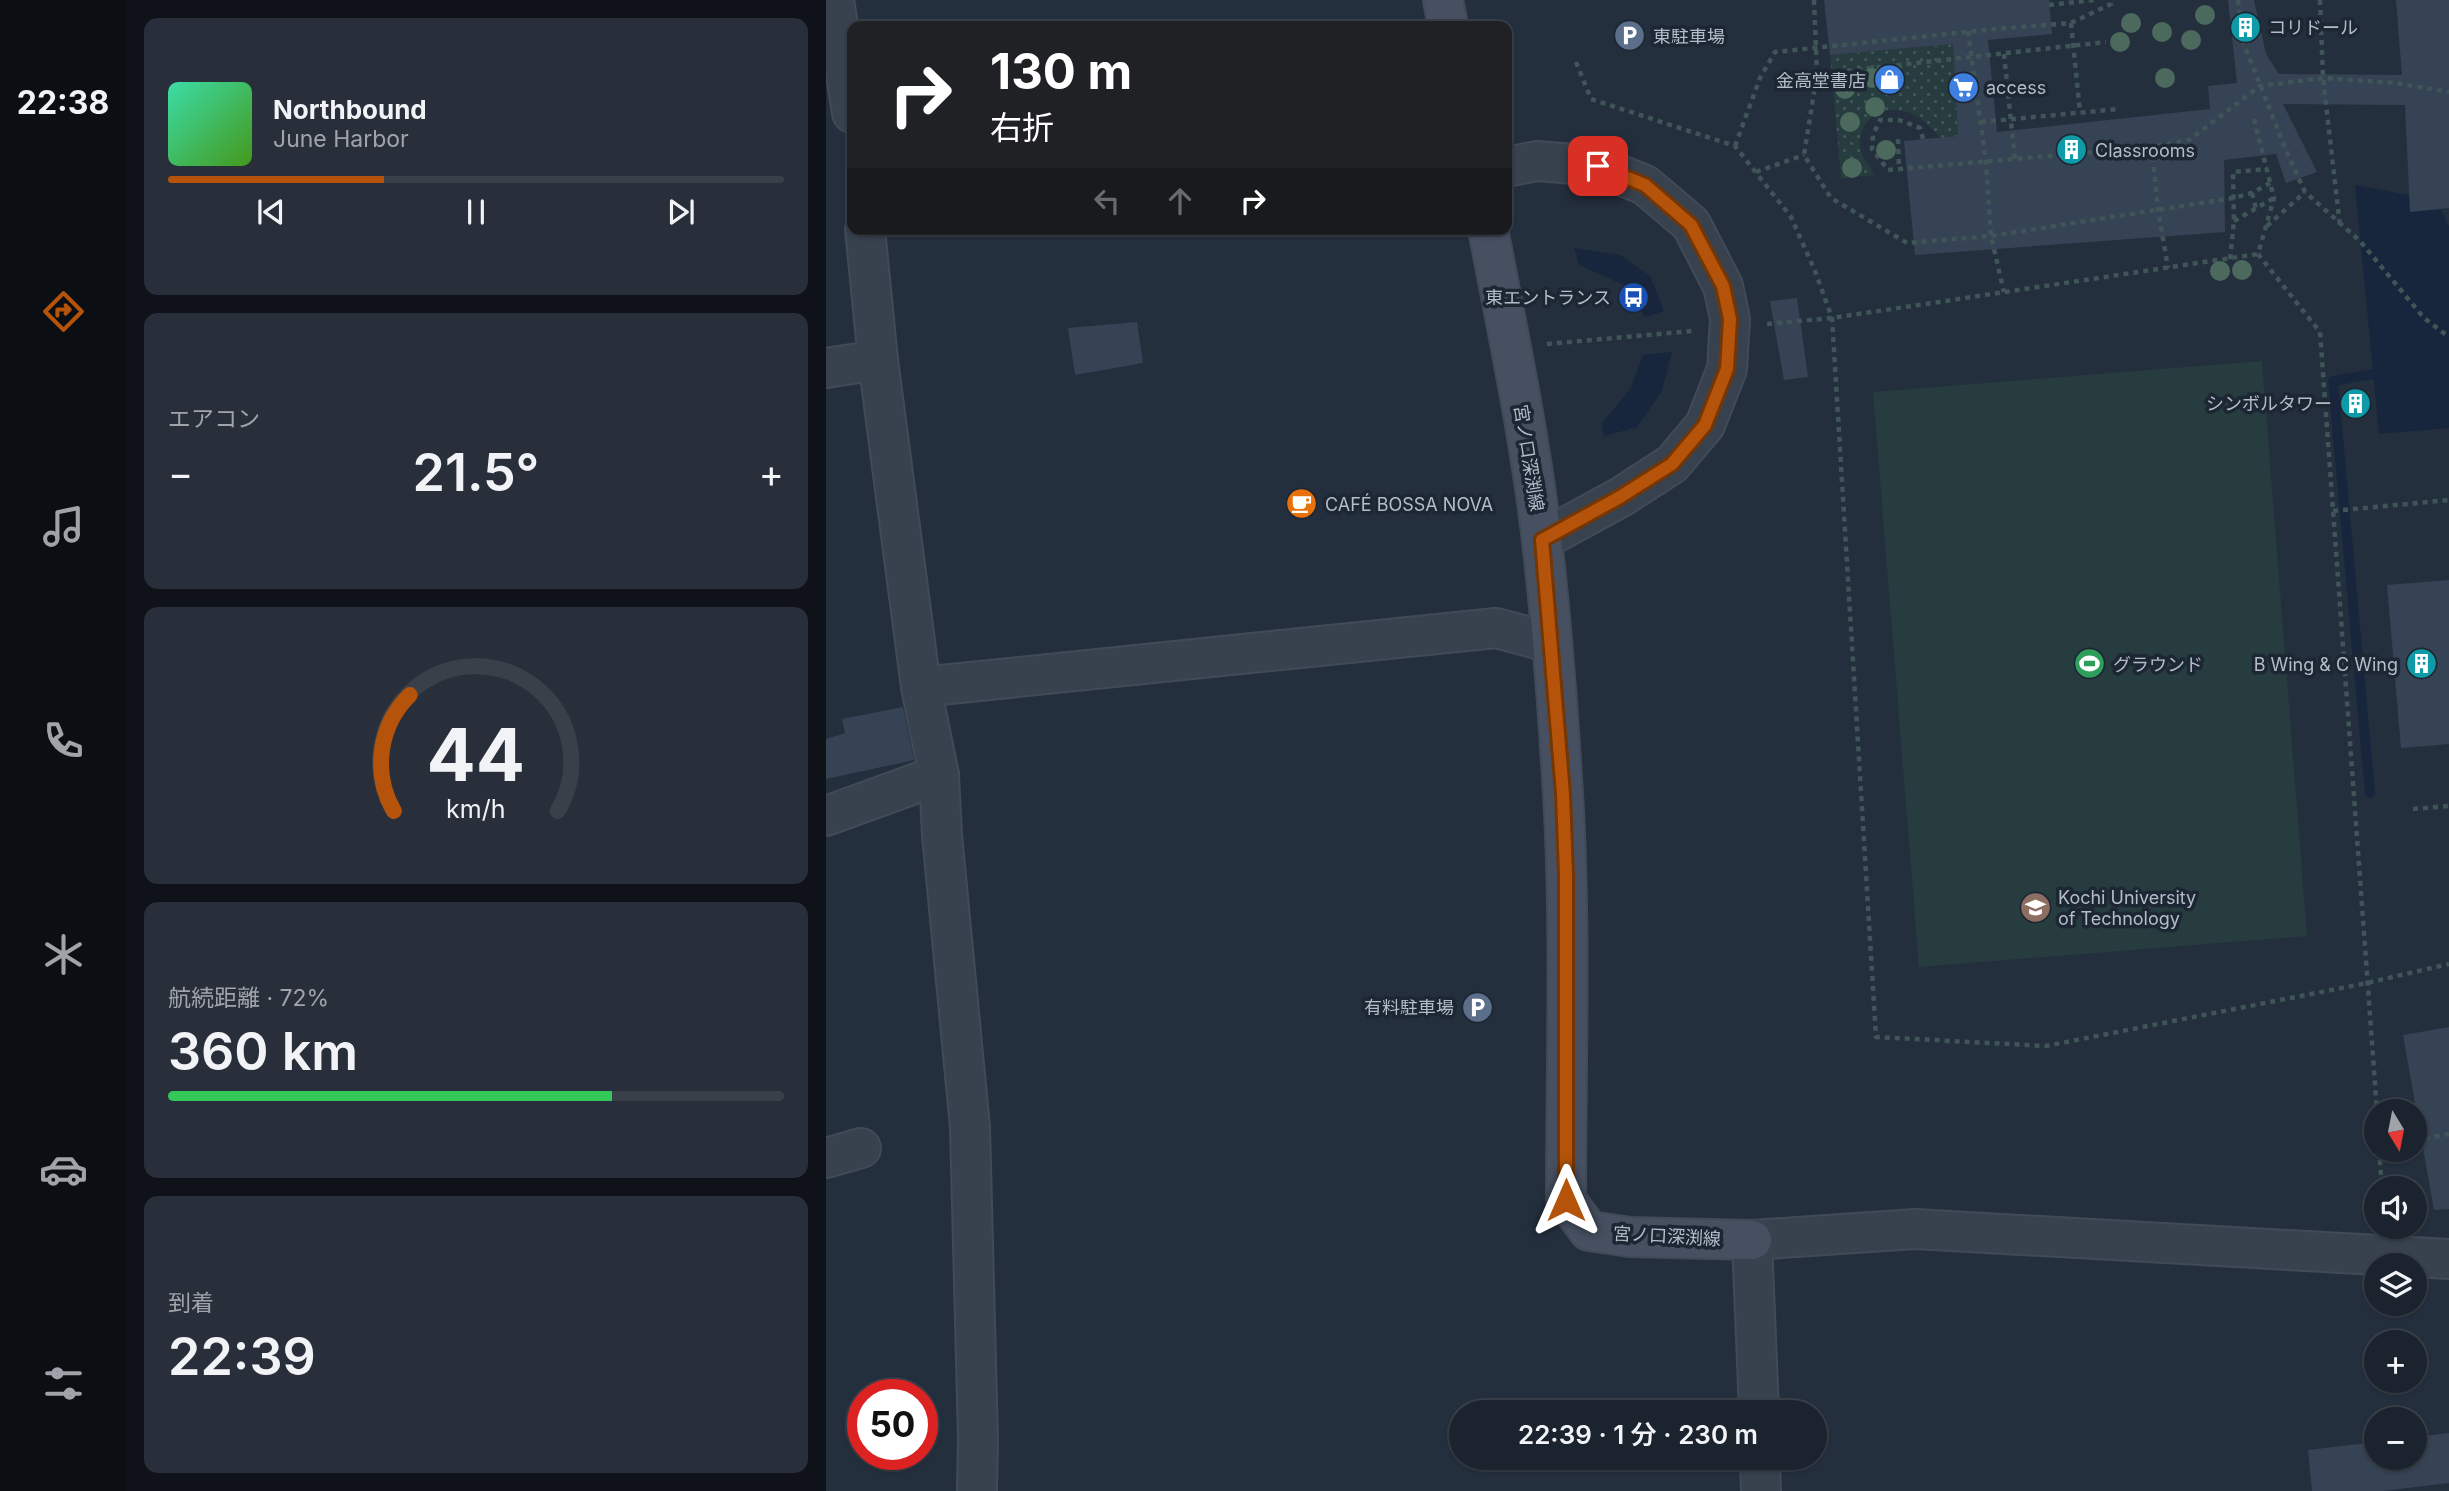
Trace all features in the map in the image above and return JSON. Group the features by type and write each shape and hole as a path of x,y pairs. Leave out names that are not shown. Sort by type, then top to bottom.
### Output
{"main road":[{"path":"1443,0 1447,21"},
{"name":"宮ノ口深渕線","path":"1489,235 1511,348 1542,540 1552,643 1566,875 1566,1200 1589,1231 1630,1237 1752,1240"}],"street":[{"path":"834,0 847,82"},
{"path":"1512,166 1537,162 1598,166 1645,185 1691,225 1723,286 1730,327 1727,369 1705,425 1672,464 1620,497 1542,540"},
{"path":"865,235 878,360 921,687 939,775 942,835 970,1127 978,1439 976,1491"},
{"path":"826,368 878,360"},
{"path":"921,687 1496,628 1552,643"},
{"path":"826,816 939,775"},
{"path":"1759,1400 1752,1240 1915,1230 2449,1259"},
{"path":"1760,1470 1761,1491"}],"path":[{"path":"1814,0 1817,74 1804,155 1831,198 1907,243 1992,236 2233,198 2270,183"},
{"path":"2049,5 2094,0"},
{"path":"1735,146 1760,78 1775,52 2071,23 2111,4 2112,0"},
{"path":"2238,0 2244,44 2305,191 2340,226 2360,241 2424,318 2449,337"},
{"path":"2320,0 2323,78 2340,226"},
{"path":"2071,23 2080,113"},
{"path":"1968,32 1986,162 1992,236 2004,292"},
{"path":"1817,74 2106,42"},
{"path":"2004,54 2015,160"},
{"path":"1576,62 1591,99 1735,146 1791,217 1832,318 1876,1037 2046,1046 2367,983 2449,964"},
{"path":"1923,139 1920,128 1899,120 1880,120 1873,135 1872,149 1888,170 2152,147 2189,140 2260,86 2323,78 2395,83 2449,92"},
{"path":"1981,122 2119,109"},
{"path":"2254,119 2274,198 2258,254"},
{"path":"1898,139 1899,169"},
{"path":"2152,147 2158,210 2168,268"},
{"path":"1755,172 1804,155"},
{"path":"2230,259 2234,221 2233,172 2267,169"},
{"path":"2267,226 2305,191"},
{"path":"2252,192 2256,209"},
{"path":"2234,221 2274,198"},
{"path":"1511,348 1832,318 2258,254"},
{"path":"2258,254 2320,332 2376,1099"},
{"path":"2333,511 2449,500"},
{"path":"2413,809 2449,806"},
{"path":"2427,1138 2449,1134"}],"green space":[{"path":"1953,44 1958,136 1941,138 1920,118 1907,112 1897,110 1878,114 1864,127 1860,147 1875,175 1841,178 1830,55"},
{"name":"グラウンド","path":"2262,361 2307,936 1919,967 1873,392"}],"water":[{"path":"2355,185 2409,195 2411,211 2441,209 2449,227 2449,428 2379,434"},
{"path":"1574,248 1620,255 1650,276 1664,311 1645,317 1626,286 1579,265"},
{"path":"1672,352 1662,391 1637,427 1604,436 1602,423 1630,389 1643,355"}],"building":[{"path":"1824,0 2049,0 2052,34 1988,40 1997,132 2210,109 2208,86 2237,83 2228,0 2254,0 2266,54 2279,74 2402,75 2396,0 2449,0 2449,208 2410,212 2405,105 2283,104 2317,172 2286,183 2276,154 2224,160 2225,232 1915,255 1904,141 1958,136 1953,44 1830,55"},
{"path":"1797,298 1808,377 1784,380 1770,301"},
{"path":"1137,322 1143,363 1075,375 1068,328"},
{"name":"B Wing & C Wing","path":"2449,580 2449,744 2401,748 2387,585"},
{"path":"903,707 914,760 826,779 826,739 845,733 842,719"},
{"path":"2449,1027 2449,1209 2434,1210 2425,1162 2427,1099 2414,1099 2403,1035"},
{"path":"2449,1433 2449,1483 2383,1491 2312,1491 2308,1450 2364,1443 2364,1470 2427,1470 2427,1436"}],"waterway":[{"path":"2370,793 2333,381 2373,374"}],"place":[{"name":"コリドール","path":"2245,27"},
{"name":"東駐車場","path":"1630,36"},
{"name":"金高堂書店","path":"1889,80"},
{"name":"access","path":"1963,87"},
{"name":"Classrooms","path":"2072,150"},
{"name":"東エントランス","path":"1634,297"},
{"name":"シンボルタワー","path":"2355,403"},
{"name":"CAFÉ BOSSA NOVA","path":"1302,504"},
{"name":"グラウンド","path":"2090,664"},
{"name":"B Wing & C Wing","path":"2421,664"},
{"name":"Kochi University of Technology","path":"2035,907"},
{"name":"有料駐車場","path":"1477,1007"}],"route":[{"path":"1566,1200 1566,875 1563,794 1542,540 1620,497 1672,464 1705,425 1727,369 1730,327 1723,286 1691,225 1645,185 1598,166"}]}
